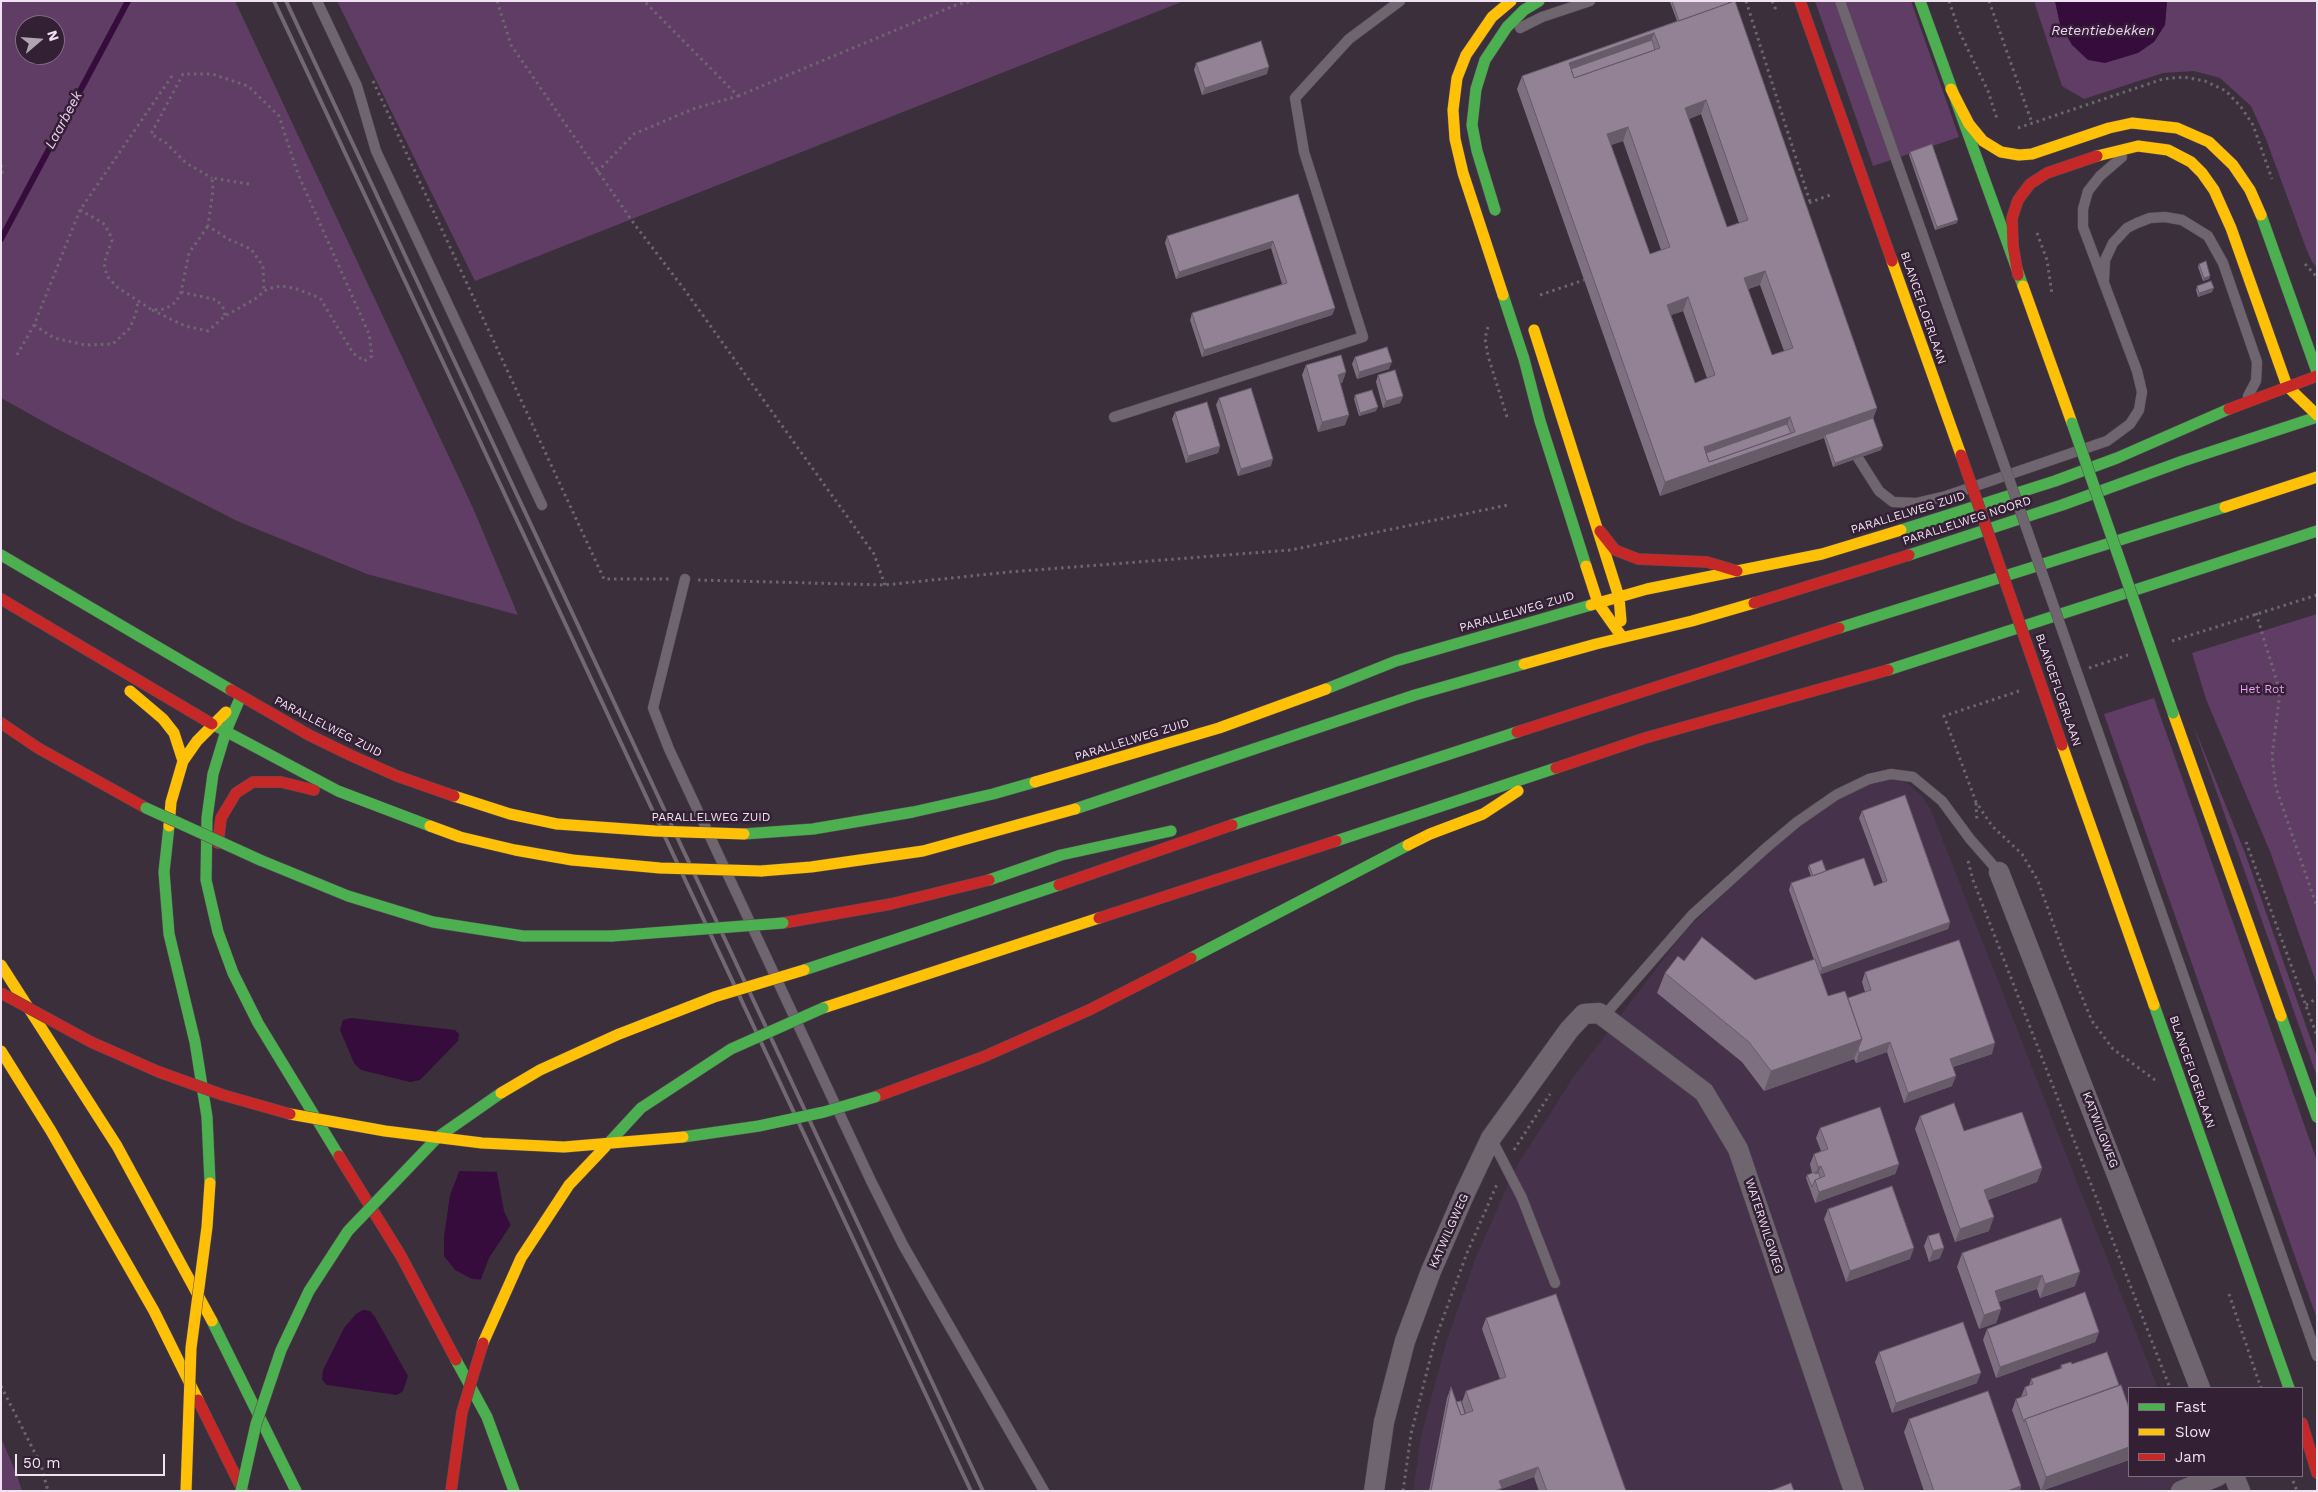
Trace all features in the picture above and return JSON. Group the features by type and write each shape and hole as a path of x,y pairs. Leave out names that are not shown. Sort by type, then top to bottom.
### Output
{"main road":[{"path":"1511,1 1492,17 1466,55 1458,78 1453,110 1456,139 1463,173 1521,350 1540,422 1598,602 1622,637"},
{"path":"1497,218 1477,151 1472,125 1476,88 1492,48 1507,27 1524,10 1539,1"},
{"name":"BLANCEFLOERLAAN","path":"1800,1 2290,1387"},
{"path":"1920,1 2072,423 2317,1117"},
{"path":"1951,89 1969,124 1983,141 2001,152 2019,155 2032,154 2109,128 2132,123 2177,128 2209,142 2233,165 2250,190 2262,218 2317,372"},
{"path":"2018,275 2013,246 2012,218 2018,200 2030,184 2047,173 2112,151 2138,146 2168,150 2191,162 2202,173 2214,190 2231,228 2287,386 2317,416"},
{"path":"1531,322 1619,596 1622,637"},
{"path":"2287,386 2317,376"},
{"name":"PARALLELWEG ZUID","path":"1,555 309,735 397,776 510,814 557,824 655,832 744,834 813,829 913,812 993,794 1219,728 1308,696 1396,661 1598,602 1822,554 2054,481 2117,458 2233,406 2287,386"},
{"name":"PARALLELWEG NOORD","path":"1622,637 1692,621 1847,574 2062,505 2183,461 2317,416"},
{"path":"242,1491 256,1424 281,1350 309,1291 348,1231 438,1137 486,1102 524,1079 610,1038 714,997 804,970 1326,794 1978,583 2203,514 2317,476"},
{"path":"1599,529 1615,550 1638,559 1707,562 1737,571"},
{"path":"451,1491 462,1412 484,1341 521,1258 569,1185 640,1108 731,1049 823,1008 1644,738 1862,678 2317,531"},
{"path":"1,599 213,724 228,726 338,790 460,837 514,850 572,860 660,868 761,871 811,867 932,848 1090,804 1415,696 1622,637"},
{"path":"104,661 118,681 163,719 174,733 183,761"},
{"path":"186,1491 191,1348 207,1227 210,1182 207,1117 195,1042 169,934 164,872 171,802 183,761 213,724 241,696"},
{"path":"241,696 228,726 213,774 208,809 206,880 218,932 233,973 254,1015 319,1125 401,1256 487,1417 514,1491"},
{"path":"228,726 246,718"},
{"path":"1,723 38,748 146,808 260,860 348,896 433,922 523,936 612,936 783,923 891,904 992,878 1061,855 1190,827 1326,794"},
{"path":"1,993 91,1042 159,1072 223,1095 298,1116 385,1132 472,1142 564,1147 666,1140 759,1126 824,1112 875,1096 983,1057 1089,1010 1430,834 1483,814 1548,770"},
{"path":"362,775 397,776"},
{"path":"206,880 217,853 221,818 236,793 253,782 281,782 307,790 338,790"},
{"path":"1,965 117,1146 203,1303 296,1491"},
{"path":"1,1051 51,1131 154,1311 242,1491"},
{"path":"2303,1426 2317,1474"}],"street":[{"name":"KATWILGWEG","path":"1999,872 2200,1387"},
{"name":"KATWILGWEG","path":"1374,1491 1384,1422 1405,1341 1431,1271 1491,1138 1569,1030 1584,1014 1601,1015"},
{"name":"WATERWILGWEG","path":"1601,1015 1704,1092 1738,1149 1854,1491"},
{"path":"2181,1491 2216,1477"},
{"path":"2234,1477 2240,1491"}],"lane":[{"path":"317,1 356,86 376,150 542,505"},
{"path":"1114,417 1363,337 1304,152 1295,98 1349,39 1400,1"},
{"path":"1492,48 1519,29 1542,17 1590,1"},
{"path":"1840,1 2317,1356"},
{"path":"1853,439 1858,458 1878,491 1894,502 1916,503 1946,496 2107,441 2130,424 2139,410 2142,392 2138,371 2083,227 2083,209 2088,192 2100,176 2138,146"},
{"path":"2104,283 2105,260 2113,243 2127,228 2137,222 2150,218 2166,217 2182,220 2208,236 2223,263 2257,362 2256,381 2248,396 2233,406"},
{"path":"685,579 653,708 662,733 871,1181 899,1237 1044,1491"},
{"path":"1601,1015 1692,915 1766,848 1797,822 1828,800 1869,778 1891,774 1913,777 1942,801 1970,839 1999,872"},
{"path":"1491,1138 1522,1198 1555,1283"}],"path":[{"path":"497,1 511,45 634,226 684,288 874,554 885,585"},
{"path":"644,1 738,96"},
{"path":"597,172 634,134 693,109 738,96 956,5 971,1"},
{"path":"1746,1 1810,202"},
{"path":"1989,1 2032,123 2018,128"},
{"path":"17,355 34,324 80,210 174,73"},
{"path":"80,210 102,223 109,232 112,240 104,264 107,276 117,287 152,310 185,326 208,331 225,316 264,292 281,286 287,287 320,298 353,353 364,361 372,356 369,334 298,174 279,116 248,86 212,74 183,74 151,134 166,143 186,163 212,178 249,184"},
{"path":"369,74 604,579 657,578 885,585 1009,572 1291,550 1508,505"},
{"path":"1,166 3,171 1,175"},
{"path":"152,310 165,309 176,302 181,292 189,253 208,226 213,190 212,178"},
{"path":"1797,207 1830,195"},
{"path":"208,226 228,239 251,249 263,266 264,292"},
{"path":"1540,295 1584,280"},
{"path":"181,292 217,300 224,309 225,316"},
{"path":"34,324 54,338 85,346 112,344 130,328 138,302"},
{"path":"1489,323 1485,338 1488,356 1508,420"},
{"path":"2256,613 2280,692 2272,756 2276,788 2317,907"},
{"path":"1944,716 1976,802 1992,826 2022,854 2038,881 2063,951 2092,1021 2114,1049 2155,1080"},
{"path":"1976,802 1977,823"},
{"path":"1973,880 2170,1387"},
{"path":"2306,1005 2317,998"},
{"path":"1403,1491 1411,1434 1436,1340 1467,1253 1506,1164 1552,1090"},
{"path":"1,1386 41,1465 48,1491"}],"shaded area":[{"path":"1891,776 1910,785 1923,797 1931,810 2158,1387 2128,1387 2128,1477 2192,1477 2198,1491 1413,1491 1421,1436 1446,1343 1476,1257 1515,1169 1572,1079 1685,931 1766,852 1799,824 1838,798 1869,781"}],"green space":[{"path":"1,1 235,1 473,508 518,615 367,574 237,521 53,427 1,398"},
{"path":"337,1 1184,1 475,281"},
{"path":"1815,1 1911,1 1959,137 1873,166"},
{"path":"2034,1 2055,1 2060,24 2165,25 2167,1 2317,1 2317,267 2312,262 2306,248 2266,139 2251,106 2220,78 2194,71 2163,73 2084,99 2062,86"},
{"name":"Het Rot","path":"2317,614 2317,985 2271,854 2206,699 2192,653"},
{"path":"2154,698 2317,1161 2317,1319 2104,714"},
{"path":"2192,722 2245,853 2317,1057 2317,1077"},
{"path":"1,1438 17,1475 22,1491 1,1491"}],"water":[{"name":"Retentiebekken","path":"2055,1 2167,1 2165,25 2154,42 2138,53 2105,63 2088,60 2072,45 2060,24"},
{"path":"351,1018 455,1030 459,1034 458,1041 420,1080 410,1082 361,1070 354,1063 340,1030 343,1020"},
{"path":"464,1159 495,1162 504,1211 516,1237 491,1280 472,1279 455,1270 444,1256 444,1237 450,1195"},
{"path":"363,1310 370,1311 375,1317 408,1376 403,1391 397,1395 327,1385 322,1380 323,1370 344,1328 356,1314"}],"pier":[{"path":"464,1157 496,1159 499,1172 457,1171"},
{"path":"512,1223 518,1238 493,1282 480,1282 489,1258"}],"building":[{"path":"1672,1 1728,1 1729,3 1679,21"},
{"path":"1735,1 1877,408 1665,482 1522,76","holes":["1654,33 1660,48 1574,78 1569,63","1706,100 1748,220 1727,227 1685,108","1628,127 1670,247 1650,254 1607,134","1765,271 1793,348 1772,355 1744,278","1688,297 1715,375 1695,383 1667,305","1790,417 1795,432 1709,462 1704,447"]},
{"path":"1652,40 1655,50 1574,78 1571,69"},
{"path":"1261,41 1269,67 1205,88 1196,63"},
{"path":"1932,144 1958,220 1937,227 1910,152"},
{"path":"1298,194 1335,308 1204,350 1192,313 1287,283 1273,241 1179,272 1167,236"},
{"path":"2206,261 2210,276 2204,278 2199,264"},
{"path":"2211,281 2214,288 2199,293 2197,286"},
{"path":"1387,347 1392,362 1359,372 1355,357"},
{"path":"1341,355 1346,372 1338,375 1349,415 1322,422 1306,365"},
{"path":"1395,370 1403,396 1386,401 1378,375"},
{"path":"1251,388 1273,459 1241,469 1219,398"},
{"path":"1372,390 1378,407 1360,413 1355,395"},
{"path":"1207,402 1220,446 1188,456 1175,412"},
{"path":"1873,418 1883,446 1835,463 1825,435"},
{"path":"1787,424 1791,433 1709,462 1706,453"},
{"path":"1905,795 1950,922 1822,968 1791,883 1864,858 1874,886 1887,881 1862,811"},
{"path":"1822,860 1826,871 1813,876 1809,865"},
{"path":"1702,937 1755,980 1815,959 1828,996 1845,991 1862,1039 1771,1071 1749,1042 1665,973 1678,956 1684,961"},
{"path":"1959,940 1995,1043 1950,1059 1956,1076 1908,1093 1890,1042 1859,1053 1858,1049 1862,1039 1848,998 1871,990 1865,972"},
{"path":"1954,1103 1964,1131 2022,1112 2042,1168 1984,1190 1994,1217 1960,1229 1920,1116"},
{"path":"1880,1107 1899,1164 1819,1192 1815,1180 1825,1176 1821,1166 1818,1167 1814,1154 1828,1149 1820,1128"},
{"path":"1815,1172 1815,1174 1819,1173 1820,1178 1815,1180 1812,1187 1807,1175"},
{"path":"1892,1186 1914,1248 1850,1271 1828,1209"},
{"path":"2061,1218 2080,1272 2045,1284 2042,1275 1995,1291 2001,1309 1984,1315 1962,1253"},
{"path":"1939,1233 1944,1248 1933,1251 1928,1236"},
{"path":"2085,1292 2099,1332 2000,1367 1987,1329"},
{"path":"1556,1294 1626,1491 1547,1491 1538,1467 1499,1481 1502,1488 1495,1491 1431,1491 1451,1387 1461,1415 1473,1411 1466,1391 1506,1377 1486,1318"},
{"path":"1963,1322 1981,1373 1896,1403 1879,1352"},
{"path":"2107,1352 2119,1385 2025,1419 2024,1422 2016,1399 2027,1395 2025,1387 2033,1384 2031,1379 2062,1368 2061,1365 2071,1362 2072,1364"},
{"path":"2121,1385 2128,1405 2128,1447 2046,1477 2025,1419"},
{"path":"1988,1391 2021,1486 2007,1491 1934,1491 1909,1419"},
{"path":"1461,1401 1465,1414 1461,1415 1456,1402"},
{"path":"1791,1483 1794,1491 1770,1491"}],"waterway":[{"name":"Laarbeek","path":"1,239 128,1"}],"railway":[{"path":"274,1 971,1491"},
{"path":"286,1 983,1491"}],"traffic: fast":[{"path":"1495,210 1477,151 1472,125 1476,89 1485,60 1507,27 1524,10 1539,1"},
{"path":"1920,1 2023,286"},
{"path":"2261,215 2317,372"},
{"path":"1503,295 1524,359 1540,421 1586,566"},
{"path":"1901,530 2055,481 2117,458 2229,409"},
{"path":"1909,555 2062,505 2183,461 2317,417"},
{"path":"2072,423 2173,713"},
{"path":"1839,628 2225,507"},
{"path":"1888,670 2317,531"},
{"path":"1,555 231,690"},
{"path":"1326,689 1396,661 1591,605"},
{"path":"1075,809 1415,695 1524,664"},
{"path":"241,696 226,731 213,774 207,818 206,880 218,932 233,973 258,1023 339,1156"},
{"path":"212,724 338,791 430,826"},
{"path":"1232,825 1517,732"},
{"path":"1336,841 1556,768"},
{"path":"744,834 813,829 913,812 993,794 1035,782"},
{"path":"146,808 260,860"},
{"path":"169,826 164,872 169,934 195,1042 207,1117 210,1183"},
{"path":"989,880 1061,855 1171,831"},
{"path":"1191,958 1408,845"},
{"path":"260,860 348,896 433,922 523,936 612,936"},
{"path":"804,970 1059,885"},
{"path":"612,936 783,923"},
{"path":"2154,1005 2289,1387"},
{"path":"605,1147 641,1108 731,1049 823,1008"},
{"path":"2281,1016 2317,1117"},
{"path":"241,1491 256,1424 281,1350 309,1291 348,1231 438,1137 501,1093"},
{"path":"683,1137 759,1126 824,1112 875,1097"},
{"path":"212,1321 296,1491"},
{"path":"456,1360 487,1417 514,1491"}],"traffic: slow":[{"path":"1503,295 1463,173 1455,139 1453,110 1457,78 1466,55 1492,17 1511,1"},
{"path":"1951,89 1969,124 1983,141 2001,152 2019,155 2032,154 2109,128 2132,123 2177,128 2209,142 2233,165 2250,190 2261,215"},
{"path":"2097,156 2138,146 2168,150 2191,162 2202,173 2214,190 2231,228 2287,386 2317,415"},
{"path":"1892,261 1961,455"},
{"path":"2023,286 2072,423"},
{"path":"1534,330 1619,597 1621,621"},
{"path":"2225,507 2317,477"},
{"path":"1591,605 1647,589 1822,554 1901,530"},
{"path":"1586,566 1598,603 1622,637"},
{"path":"1524,664 1596,644 1692,621 1754,603"},
{"path":"1035,782 1219,728 1326,689"},
{"path":"130,691 163,719 174,733 183,761"},
{"path":"169,826 171,802 183,761 197,741 226,712"},
{"path":"2173,713 2281,1016"},
{"path":"2062,745 2154,1005"},
{"path":"1408,845 1430,834 1483,814 1518,791"},
{"path":"454,796 510,814 557,824"},
{"path":"761,871 811,867 923,851 1075,809"},
{"path":"557,824 655,831 744,834"},
{"path":"430,826 460,837 515,850 572,860"},
{"path":"572,860 660,868 761,871"},
{"path":"823,1008 1099,918"},
{"path":"1,965 117,1146 212,1321"},
{"path":"501,1093 540,1070 619,1034 714,997 804,970"},
{"path":"1,1051 51,1131 154,1311 198,1400"},
{"path":"290,1114 385,1131 482,1143 564,1147 683,1137"},
{"path":"483,1343 521,1258 569,1185 605,1147"},
{"path":"186,1491 191,1348 207,1227 210,1183"}],"traffic: jam":[{"path":"1800,1 1892,261"},
{"path":"2018,275 2013,246 2012,218 2018,200 2030,184 2047,173 2097,156"},
{"path":"2229,409 2317,376"},
{"path":"1961,455 2062,745"},
{"path":"1600,531 1615,550 1638,559 1707,562 1737,571"},
{"path":"1754,603 1909,555"},
{"path":"1,599 212,724"},
{"path":"1517,732 1839,628"},
{"path":"1556,768 1645,738 1888,670"},
{"path":"231,690 309,735 350,755 397,776 454,796"},
{"path":"1,723 38,748 146,808"},
{"path":"218,843 221,818 236,793 253,782 281,782 314,790"},
{"path":"1059,885 1232,825"},
{"path":"1099,918 1336,841"},
{"path":"783,923 891,904 989,880"},
{"path":"875,1097 983,1057 1089,1010 1191,958"},
{"path":"1,993 91,1042 159,1072 223,1095 290,1114"},
{"path":"339,1156 401,1256 456,1360"},
{"path":"451,1491 462,1412 483,1343"},
{"path":"198,1400 243,1491"},
{"path":"2303,1426 2317,1473"}]}
